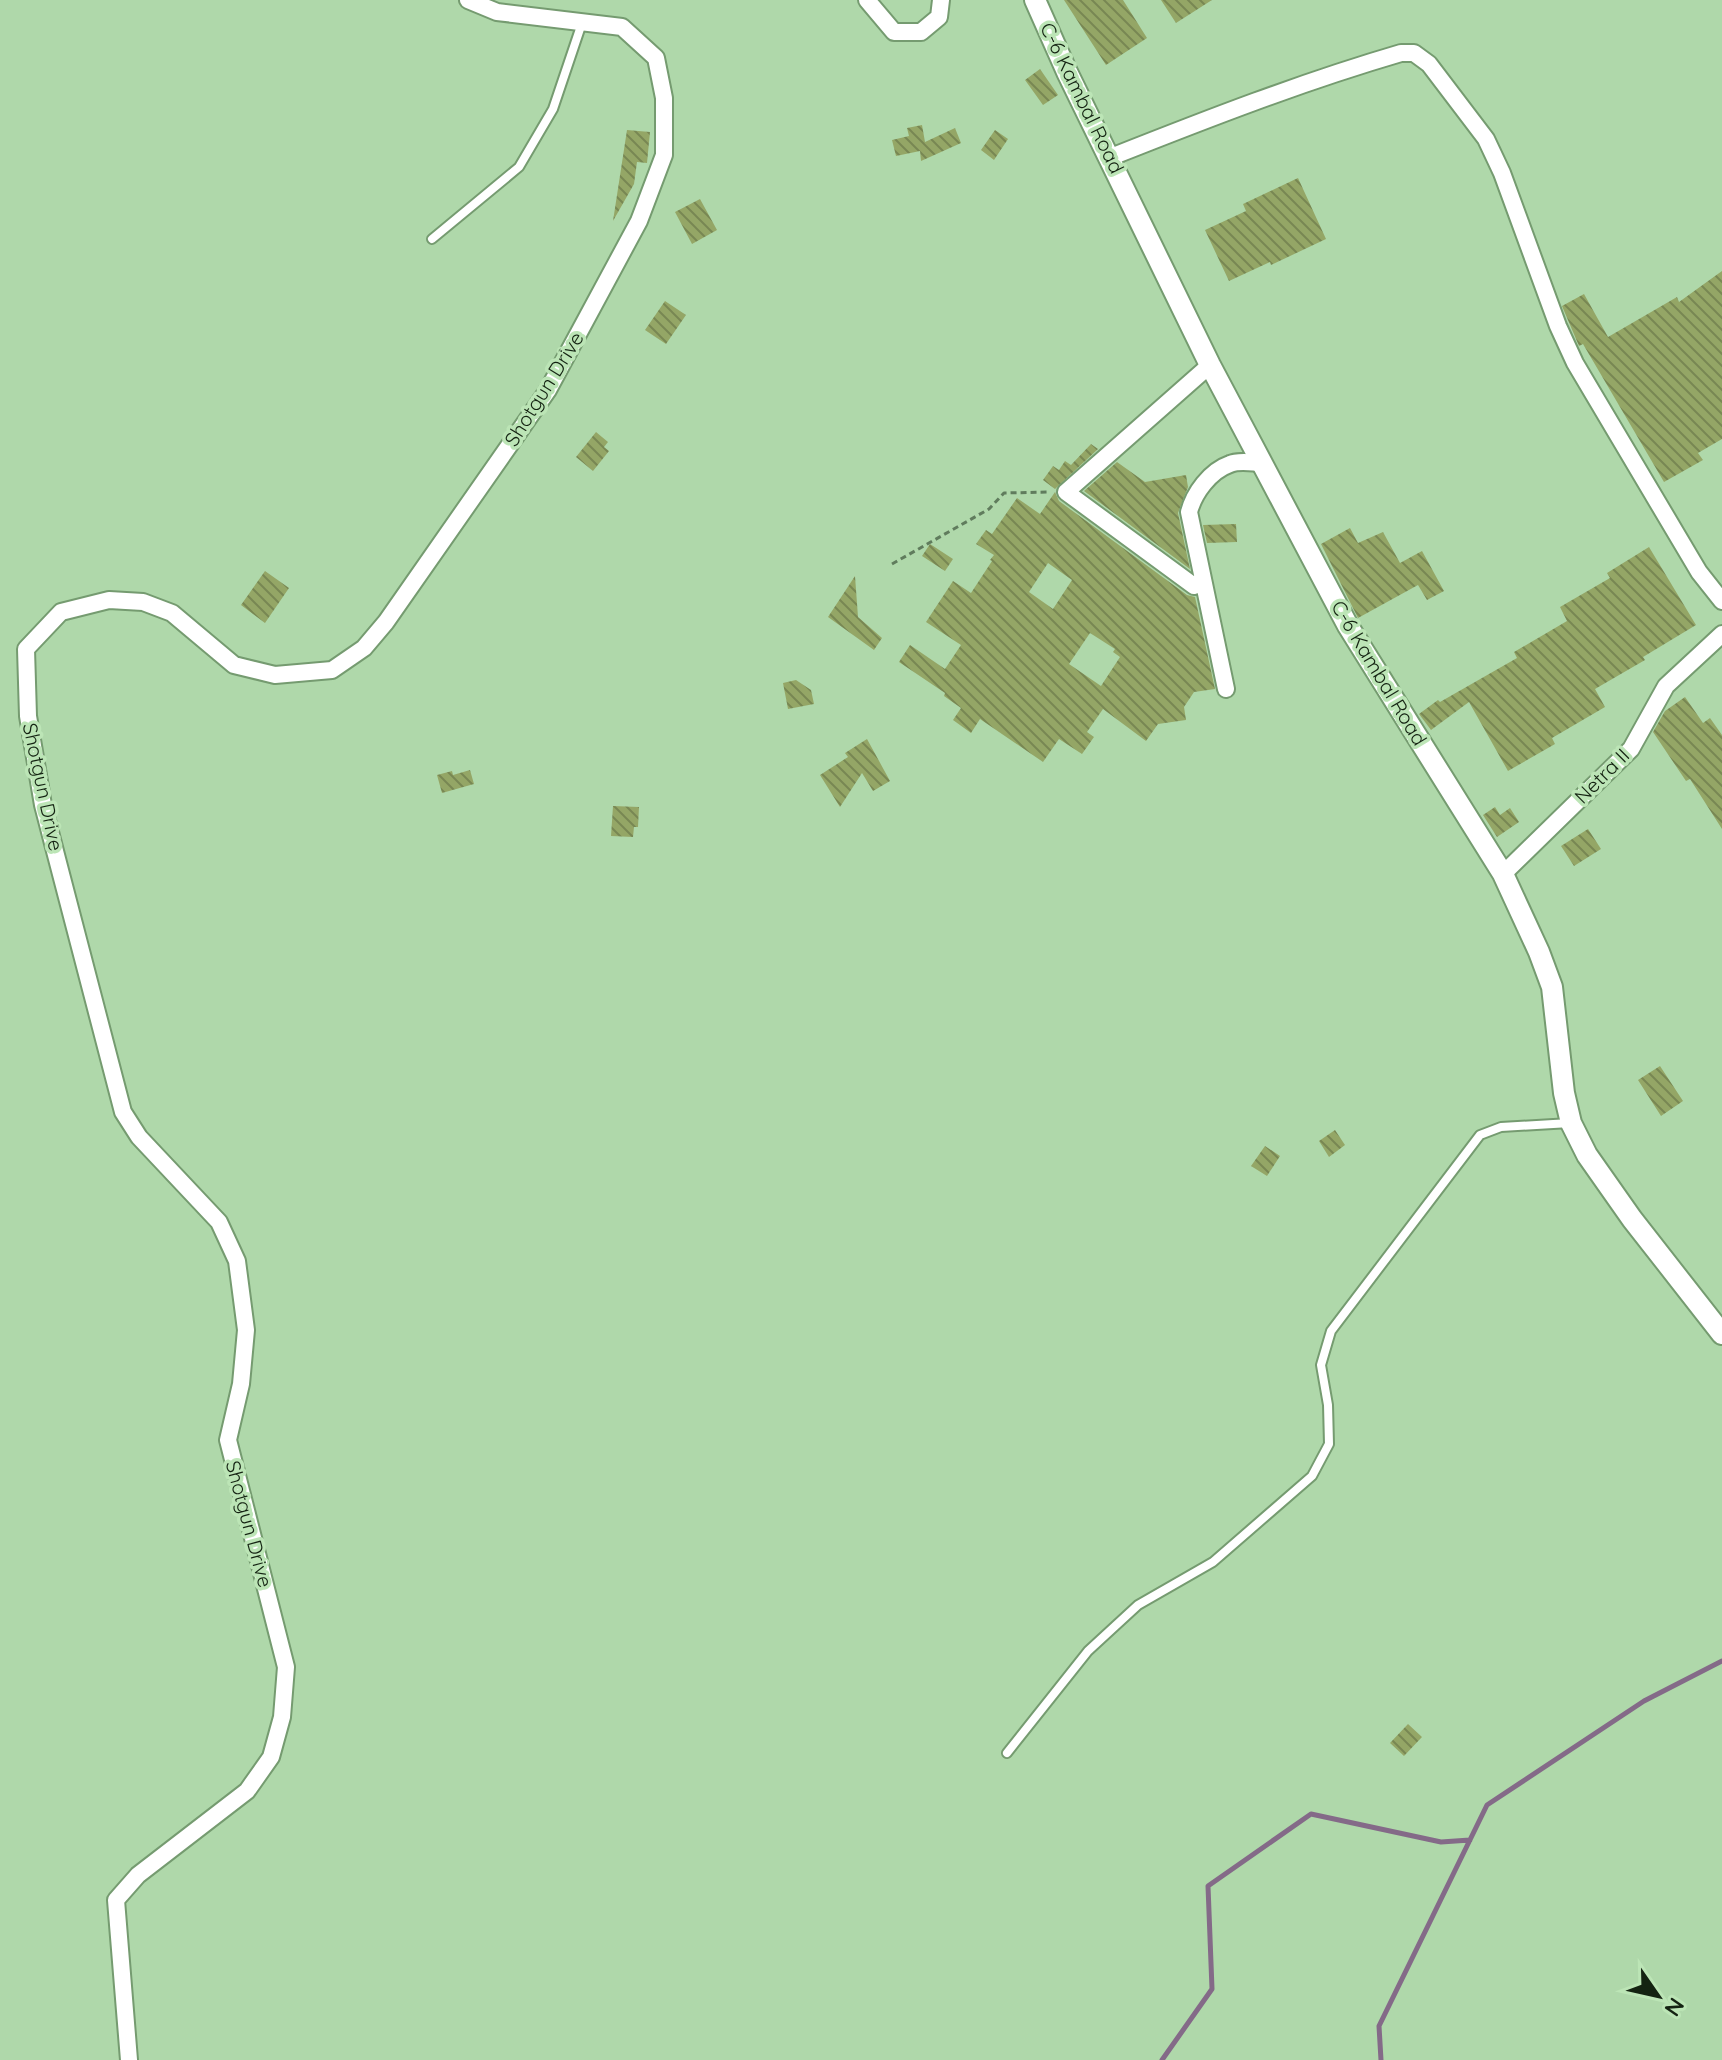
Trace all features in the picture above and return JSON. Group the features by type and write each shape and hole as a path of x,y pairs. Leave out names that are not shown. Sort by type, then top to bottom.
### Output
{"street":[{"name":"Shotgun Drive","path":"129,2060 116,1900 138,1875 247,1791 271,1757 282,1717 286,1667 228,1440 241,1384 246,1330 237,1261 219,1222 139,1137 123,1112 43,805 28,716 26,649 61,612 109,600 143,602 172,613 234,665 275,675 332,670 364,648 415,583 548,390 639,221 664,155 664,98 656,58 622,27 497,12 468,0"},
{"path":"867,0 894,32 921,32 939,17 941,0"},
{"name":"C-6 Kambal Road","path":"1035,0 1210,365 1348,626 1503,874 1552,987 1564,1093 1571,1123 1587,1155 1632,1219 1722,1334"},
{"path":"1111,157 1236,106 1322,76 1401,53 1414,53 1429,64 1486,139 1575,363 1699,572 1722,601"},
{"path":"1194,586 1066,492 1210,365"},
{"path":"1226,689 1189,512 1193,497 1215,472 1232,463 1263,463"},
{"name":"Netra II","path":"1503,874 1631,749 1666,686 1722,634"}],"lane":[{"path":"432,239 519,167 553,109 582,22"},
{"path":"1007,1753 1088,1651 1138,1605 1213,1562 1312,1476 1329,1444 1328,1405 1321,1365 1331,1331 1480,1135 1501,1127 1571,1123"}],"path":[{"path":"892,564 989,509 1004,493 1066,492"}],"building":[{"path":"1064,0 1123,0 1147,38 1106,65"},
{"path":"1161,0 1212,0 1176,23"},
{"path":"1040,69 1058,95 1043,105 1025,80"},
{"path":"922,125 925,142 955,128 961,143 921,161 920,151 896,156 892,140 909,136 907,128"},
{"path":"627,130 650,132 647,163 637,162 634,184 613,221"},
{"path":"995,130 1008,139 994,160 981,150"},
{"path":"1298,178 1326,239 1229,281 1205,230 1246,211 1243,204"},
{"path":"700,199 717,230 692,244 675,212"},
{"path":"1722,271 1722,439 1698,453 1703,460 1664,482 1583,344 1579,346 1562,306 1584,294 1608,337 1677,297 1679,302"},
{"path":"665,301 686,315 666,344 645,330"},
{"path":"596,432 608,442 604,447 609,451 593,471 576,457"},
{"path":"1091,444 1098,449 1055,489 1043,480 1053,466 1059,470 1065,461 1071,465"},
{"path":"1117,462 1145,482 1186,475 1188,487 1178,513 1190,569 1084,491"},
{"path":"1055,492 1059,501 1187,595 1195,597 1215,689 1194,692 1184,707 1186,720 1158,724 1146,741 1103,709 1087,732 1094,737 1082,754 1059,739 1043,762 980,719 971,733 953,720 961,708 944,696 945,693 899,662 910,645 945,669 961,645 926,622 953,581 971,593 994,555 976,544 986,530 992,534 1017,498 1040,514","holes":["1048,563 1072,580 1053,609 1029,592","1090,633 1115,649 1113,652 1120,657 1101,686 1069,664"]},
{"path":"1236,524 1237,542 1207,543 1203,525"},
{"path":"1350,528 1358,543 1383,532 1400,563 1422,551 1444,591 1427,600 1418,585 1358,618 1321,544"},
{"path":"930,544 953,559 945,571 922,556"},
{"path":"1649,547 1696,625 1595,689 1605,707 1552,738 1555,744 1508,771 1469,702 1431,730 1419,714 1438,700 1440,702 1517,658 1514,652 1567,621 1560,607 1610,578 1607,573"},
{"path":"265,571 289,588 265,623 241,605"},
{"path":"855,576 858,617 882,638 874,650 828,617"},
{"path":"796,680 811,690 814,704 788,709 783,683"},
{"path":"1685,697 1703,723 1710,718 1722,735 1722,829 1690,779 1686,781 1653,732 1665,711"},
{"path":"867,739 890,781 873,791 862,773 840,807 820,775 848,757 845,753"},
{"path":"470,770 474,784 442,793 437,775"},
{"path":"613,806 639,807 638,827 634,827 633,837 611,836"},
{"path":"1495,807 1500,815 1510,808 1519,822 1497,837 1483,815"},
{"path":"1588,829 1601,849 1574,866 1561,846"},
{"path":"1660,1066 1683,1101 1661,1116 1638,1080"},
{"path":"1335,1130 1345,1145 1329,1157 1319,1141"},
{"path":"1265,1146 1280,1156 1267,1176 1251,1166"},
{"path":"1408,1724 1422,1737 1404,1756 1390,1743"}],"waterway":[{"path":"1381,2060 1379,2026 1487,1805 1644,1701 1722,1661"},
{"path":"1162,2060 1212,1989 1208,1886 1311,1814 1441,1842 1470,1840"}]}
